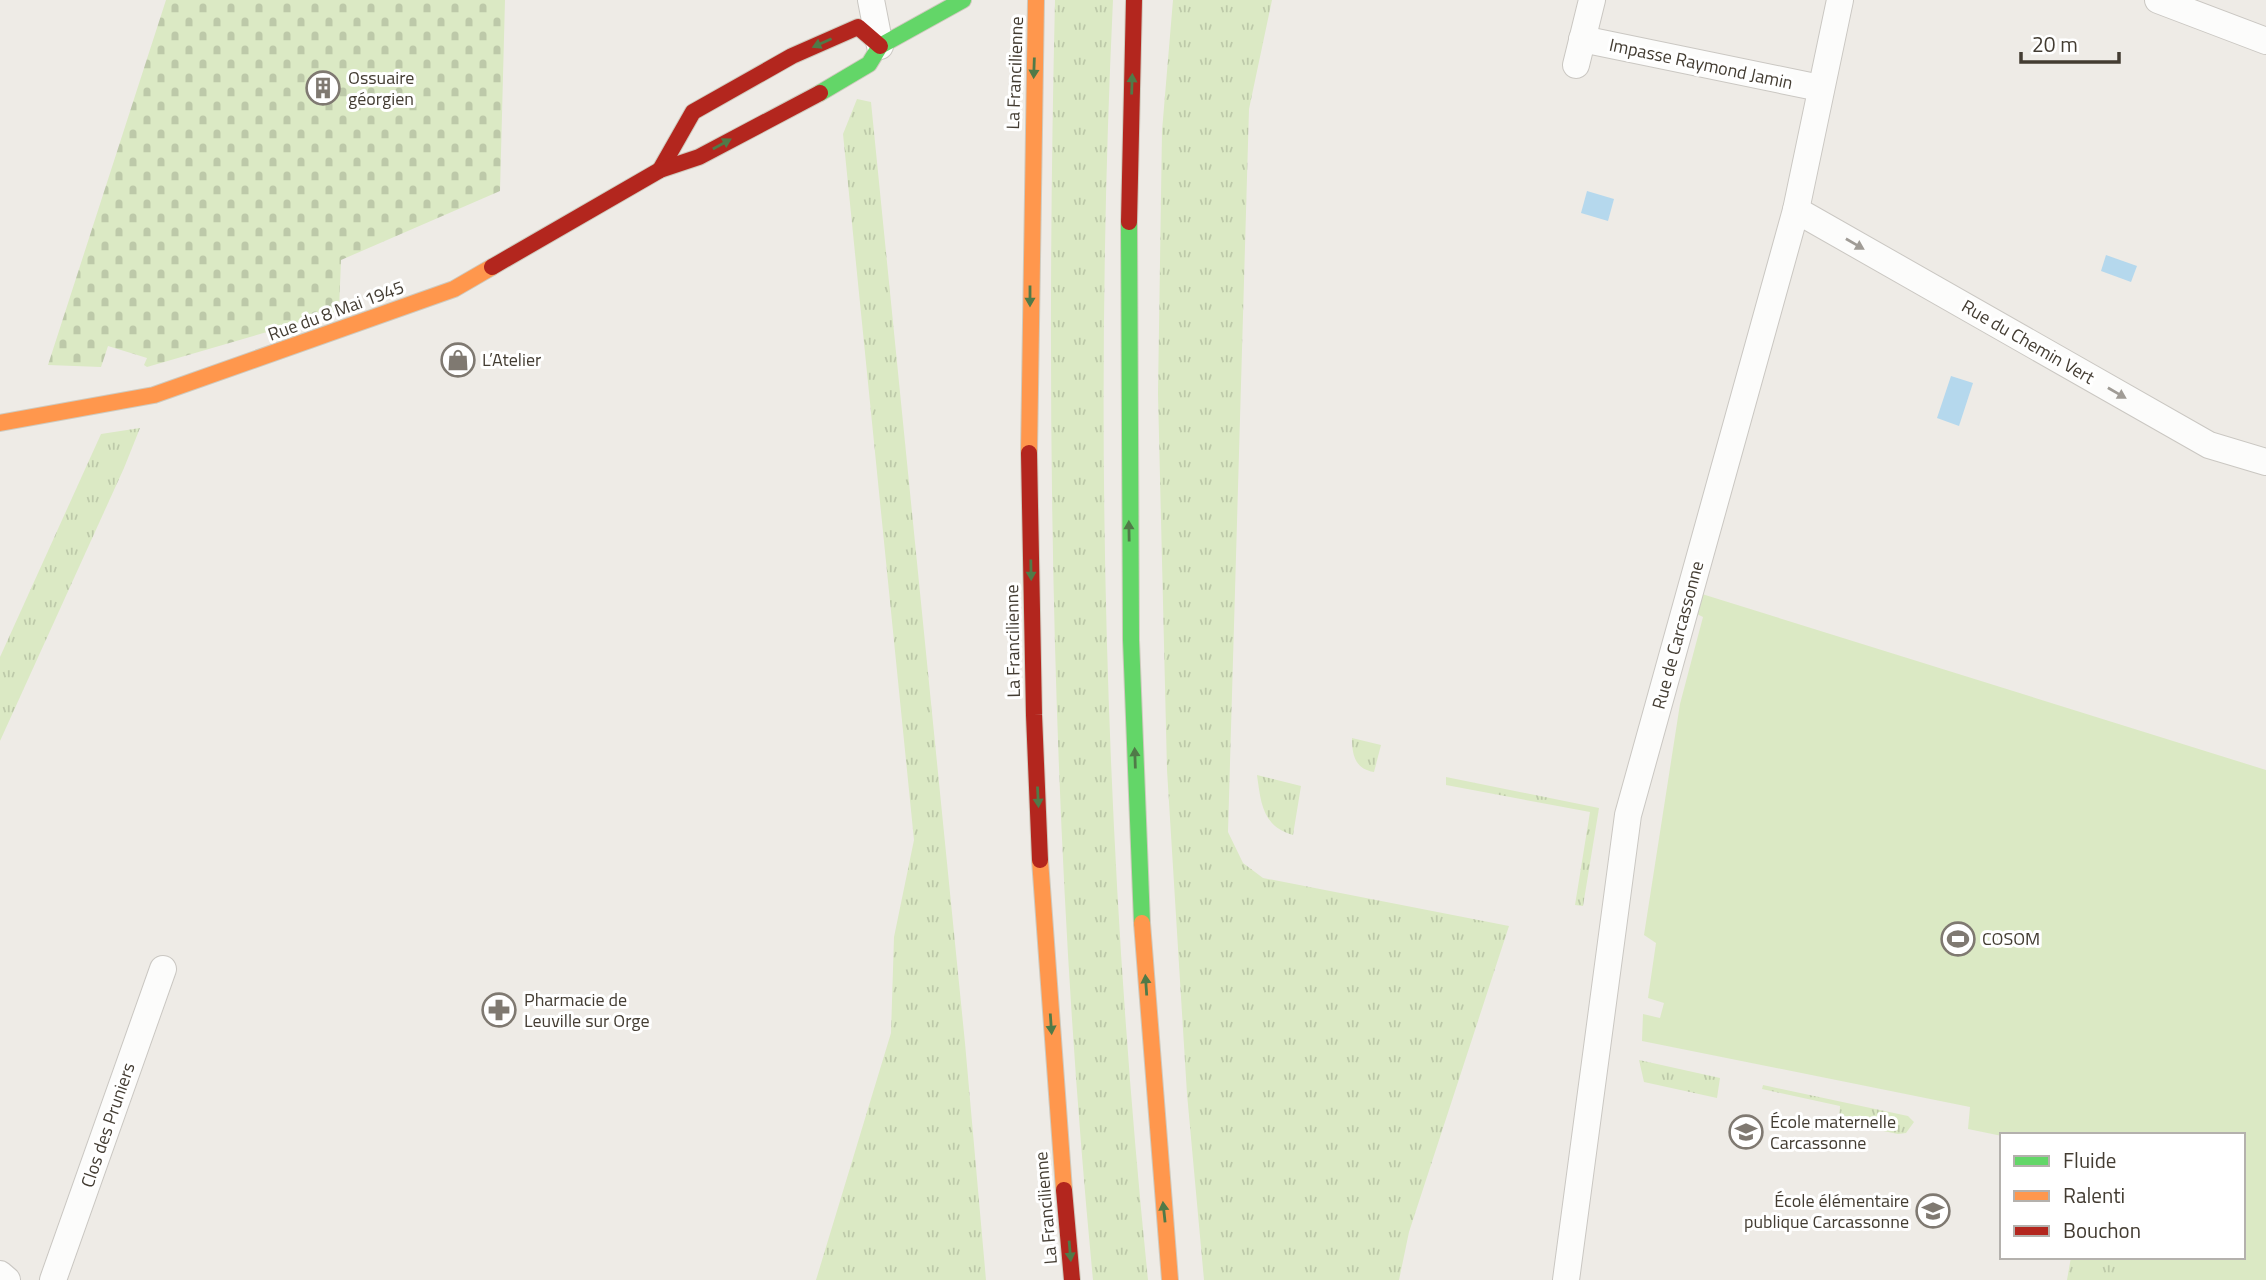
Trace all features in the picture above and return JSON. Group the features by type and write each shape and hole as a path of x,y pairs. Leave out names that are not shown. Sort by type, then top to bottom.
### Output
{"main road":[{"path":"880,46 963,0"},
{"name":"La Francilienne","path":"1036,0 1030,321 1034,717 1052,1050 1072,1280"},
{"path":"1134,0 1127,338 1134,716 1142,924 1157,1149 1170,1280"},
{"name":"Rue du 8 Mai 1945","path":"0,423 154,395 454,289 660,170 699,157 844,81 869,64 880,46 858,27 792,56 731,90 694,112 660,170"}],"street":[{"path":"871,0 880,46"},
{"path":"1576,65 1592,0"},
{"name":"Rue de Carcassonne","path":"1566,1280 1628,815 1796,210 1840,0"},
{"path":"2158,0 2266,41"},
{"name":"Impasse Raymond Jamin","path":"1583,39 1820,88"},
{"name":"Rue du Chemin Vert","path":"1796,210 2209,445 2266,462"},
{"name":"Clos des Pruniers","path":"53,1280 163,969"}],"green space":[{"path":"166,0 505,0 500,191 341,260 339,311 147,367 144,365 147,358 108,346 101,367 48,365"},
{"path":"1055,0 1113,0 1104,320 1107,641 1122,962 1148,1280 1093,1280 1079,1120 1068,961 1055,641 1051,320"},
{"path":"1173,0 1272,0 1249,109 1228,832 1243,863 1263,878 1509,926 1409,1232 1399,1280 1204,1280 1187,1094 1167,770 1158,394 1162,131"},
{"path":"857,99 871,102 965,1043 986,1280 816,1280 891,1033 894,937 914,840 843,134"},
{"path":"140,428 0,741 0,657 101,434"},
{"name":"COSOM","path":"1702,594 2266,770 2266,1280 2129,1280 2132,1259 2245,1259 2245,1133 2000,1133 2000,1136 1968,1129 1970,1107 1642,1041 1643,1014 1660,1018 1664,1003 1648,998 1656,943 1644,935 1680,704 1703,617 1697,614"},
{"path":"1352,738 1381,745 1374,772 1363,768 1356,760"},
{"path":"1257,775 1301,786 1293,835 1275,826 1269,819 1262,804"},
{"path":"1446,777 1599,808 1583,906 1575,905 1590,812 1446,785"},
{"path":"1639,1060 1720,1078 1717,1098 1644,1082"},
{"path":"1763,1085 1908,1116 1914,1122 1906,1133 1898,1134 1839,1122 1840,1106 1762,1089"},
{"path":"2071,1259 2187,1259 2175,1280 2067,1280"}],"water":[{"path":"1587,191 1614,199 1608,221 1581,213"},
{"path":"2106,255 2137,266 2131,282 2101,271"},
{"path":"1951,376 1973,383 1959,426 1937,418"}],"traffic: fast":[{"path":"820,93 869,64 880,46 963,0"},
{"path":"1129,222 1131,640 1142,923"}],"traffic: slow":[{"path":"1029,453 1036,0"},
{"path":"0,423 154,395 454,289 492,267"},
{"path":"1040,860 1064,1190"},
{"path":"1142,923 1170,1280"}],"traffic: jam":[{"path":"1129,222 1134,0"},
{"path":"660,170 693,112 792,56 858,27 880,46"},
{"path":"492,267 660,170 699,157 820,93"},
{"path":"1029,453 1040,860"},
{"path":"1064,1190 1072,1280"}],"place":[{"name":"Ossuaire géorgien","path":"323,88"},
{"name":"L’Atelier","path":"458,360"},
{"name":"COSOM","path":"1958,939"},
{"name":"Pharmacie de Leuville sur Orge","path":"499,1010"},
{"name":"École maternelle Carcassonne","path":"1746,1132"},
{"name":"École élémentaire publique Carcassonne","path":"1933,1211"}]}
